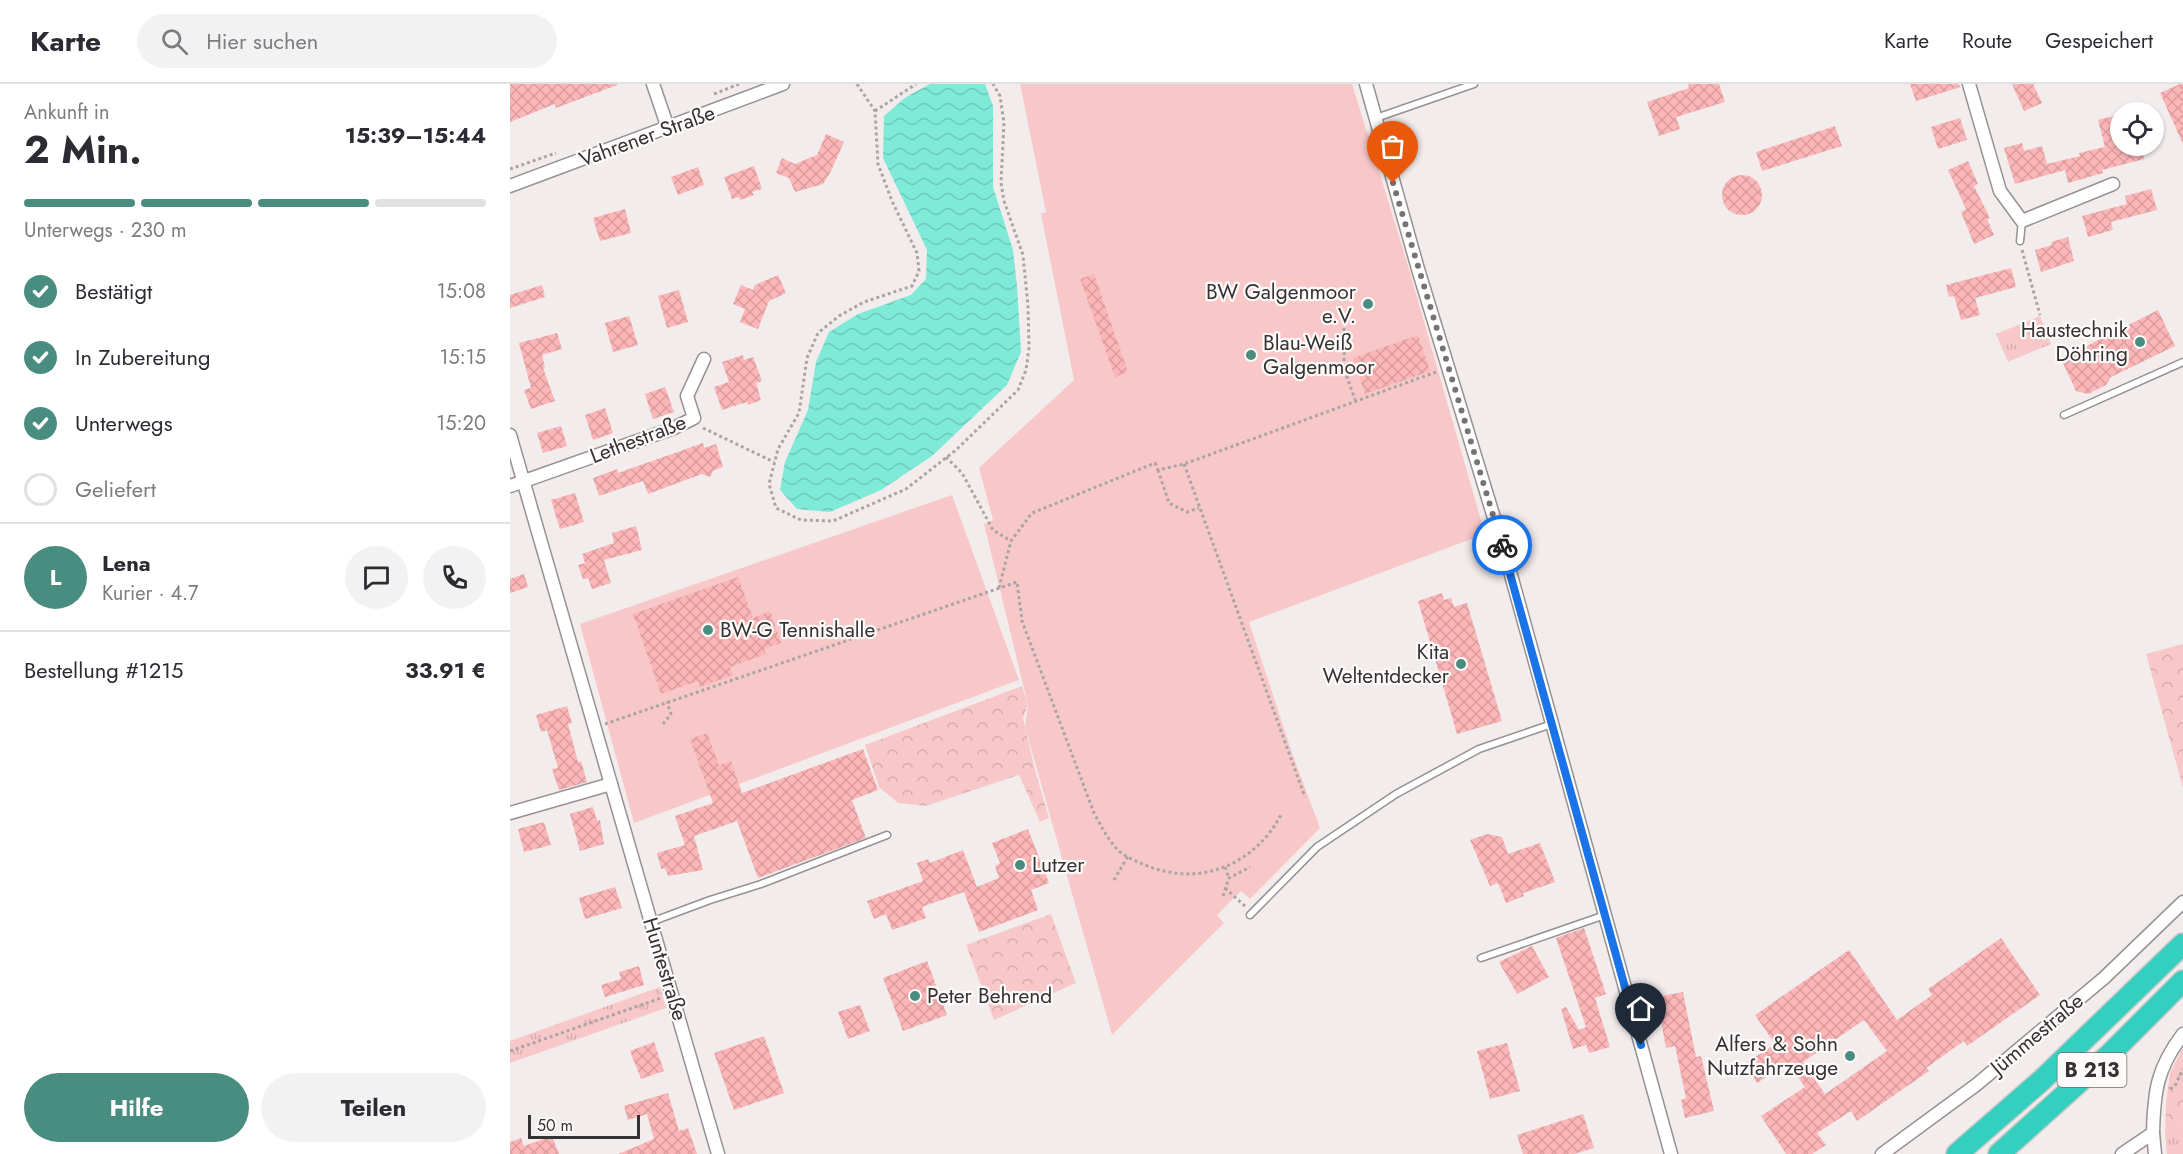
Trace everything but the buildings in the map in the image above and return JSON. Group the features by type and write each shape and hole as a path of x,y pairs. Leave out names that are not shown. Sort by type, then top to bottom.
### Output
{"highway":[{"name":"B 213","path":"2105,1021 2109,1004 2183,930"},
{"name":"B 213","path":"1957,1154 2042,1080 2183,944"},
{"name":"B 213","path":"1999,1154 2109,1054 2183,981"}],"street":[{"path":"653,84 668,128"},
{"name":"Vahrener Straße","path":"510,186 783,84"},
{"path":"1366,84 1448,368 1506,557 1671,1154"},
{"path":"1969,84 2000,191 2022,221 2113,184"},
{"name":"Lethestraße","path":"510,486 674,428 694,418 687,396 704,359"},
{"name":"Huntestraße","path":"510,435 718,1154"},
{"path":"510,813 611,784"},
{"name":"Jümmestraße","path":"1882,1154 1976,1085 2103,978 2183,902"},
{"path":"2155,1154 2153,1133 2158,1078 2168,1054 2183,1034"},
{"path":"2122,1154 2153,1133"}],"lane":[{"path":"1375,119 1474,84"},
{"path":"2020,241 2022,221"},
{"path":"2064,415 2183,362"},
{"path":"1251,914 1317,847 1396,794 1479,749 1552,724"},
{"path":"651,922 761,884 887,835"},
{"path":"1480,958 1605,915"}],"path":[{"path":"857,84 875,111 878,164 892,201 917,254 919,271 912,286 864,302 839,316 818,333 807,358 799,413 778,448 769,484 776,508 801,519 833,520 906,489 956,450 1018,390 1026,370 1029,348 1028,306 1023,255 1000,183 1004,123 1000,96 993,84"},
{"path":"875,111 916,84"},
{"path":"2020,241 2040,315"},
{"path":"1344,328 1344,368 1355,400"},
{"path":"1158,470 1184,464 1448,368"},
{"path":"694,418 706,431 774,462"},
{"path":"946,457 962,473 993,530 1011,541"},
{"path":"999,588 1011,541 1032,513 1050,504 1155,463 1169,503 1187,512 1199,508"},
{"path":"1184,464 1305,797"},
{"path":"595,727 1017,582 1022,621 1094,813 1105,834 1118,850 1155,869 1172,873 1201,873 1225,867 1246,857 1262,842 1282,813"},
{"path":"663,724 671,714 667,702"},
{"path":"1114,880 1128,856"},
{"path":"1225,867 1229,878"},
{"path":"1223,896 1229,878 1250,867"},
{"path":"1225,888 1251,914"},
{"path":"510,1051 672,993"}],"green space":[{"name":"Blau-Weiß Galgenmoor","path":"1020,84 1352,84 1404,252 1485,534 1249,622 1292,753 1320,828 1250,899 1241,891 1217,915 1224,923 1112,1035 1025,727 1028,705 984,524 993,520 979,468 1074,380 1041,214 1046,212"},
{"path":"2040,316 2051,344 2008,362 1996,334"},
{"path":"952,495 1019,680 634,823 580,624"},
{"path":"2183,644 2183,788 2146,654"},
{"path":"1022,686 1028,705 1023,718 1049,818 1040,822 1019,775 926,806 898,803 879,787 865,745"},
{"path":"1051,914 1076,983 994,1020 966,945"},
{"path":"660,987 666,1008 510,1063 510,1041"},
{"path":"2183,1047 2183,1121 2165,1133 2170,1073"},
{"path":"2183,1121 2183,1154 2167,1154 2165,1133"}],"water":[{"path":"930,84 985,84 993,106 993,187 1013,250 1021,352 1007,385 932,456 881,490 830,512 797,509 780,490 785,462 808,410 816,362 829,332 858,314 911,295 926,279 927,250 883,158 884,116 906,97"}],"way so far":[{"path":"1393,183 1502,545"}],"place":[{"name":"BW Galgenmoor e.V.","path":"1368,304"},
{"name":"Haustechnik Döhring","path":"2140,342"},
{"name":"Blau-Weiß Galgenmoor","path":"1251,355"},
{"name":"BW-G Tennishalle","path":"708,630"},
{"name":"Kita Weltentdecker","path":"1461,664"},
{"name":"Lutzer","path":"1020,865"},
{"name":"Peter Behrend","path":"915,996"},
{"name":"Alfers & Sohn Nutzfahrzeuge","path":"1850,1056"}],"route":[{"path":"1502,545 1641,1045"}]}
